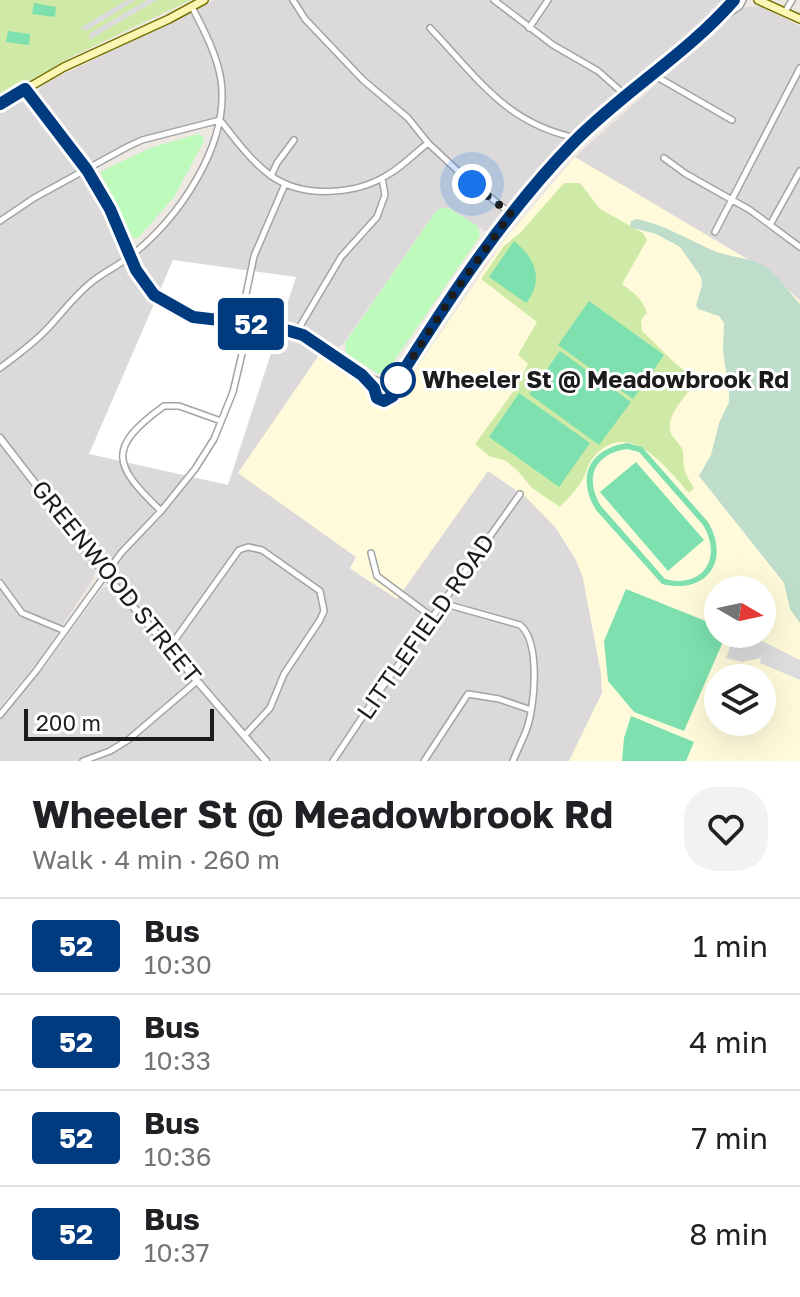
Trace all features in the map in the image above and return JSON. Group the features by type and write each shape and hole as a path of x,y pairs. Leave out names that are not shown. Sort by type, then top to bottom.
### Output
{"main road":[{"path":"0,104 64,67 204,0"},
{"path":"758,0 800,19"}],"street":[{"path":"293,0 305,19 332,48 408,118 428,143 511,214"},
{"path":"494,0 529,28 598,71 625,95"},
{"path":"529,28 548,0"},
{"path":"714,23 734,0"},
{"path":"362,375 374,388 377,398 384,401 393,396 394,386 413,354 511,214 542,176 577,138 625,95 714,23 740,6 743,0"},
{"path":"785,12 792,0"},
{"path":"0,368 45,330 93,281 129,257 175,211 195,183 208,157 220,120 222,98 215,59 192,7"},
{"path":"430,28 510,112 542,129 577,138"},
{"path":"715,232 800,68"},
{"path":"652,74 732,120"},
{"path":"25,89 87,170 110,209 129,257 154,295 193,317 272,326 296,333 362,375 379,381 386,380 413,354"},
{"path":"0,221 34,198 142,140 220,120"},
{"path":"220,120 242,148 271,176 300,188 331,190 367,186 428,143"},
{"path":"271,176 294,140"},
{"path":"664,158 703,184 733,199 800,247"},
{"path":"770,225 800,171"},
{"path":"296,333 341,257 377,217 385,195 382,178"},
{"path":"240,323 254,256 285,184"},
{"path":"0,715 36,671 121,553 195,469 233,392 249,324"},
{"path":"386,380 394,386"},
{"path":"374,388 379,381"},
{"path":"161,511 143,494 123,466 121,456 126,443 164,406 179,406 221,421"},
{"name":"GREENWOOD STREET","path":"0,438 105,574 266,761"},
{"name":"LITTLEFIELD ROAD","path":"333,761 520,494"},
{"path":"169,648 239,550 248,547 262,550 320,591 324,611 320,620 284,674 270,708 245,735"},
{"path":"371,553 375,571 382,581 432,617"},
{"path":"0,583 22,613 63,630"},
{"path":"442,603 526,629 534,671 531,710 527,730 513,761"},
{"path":"83,761 128,740 197,681"},
{"path":"424,761 468,694 499,699 531,710"}],"shaded area":[{"path":"127,0 136,0 86,31 80,28"},
{"path":"147,0 157,0 89,40 90,33"},
{"path":"215,0 726,0 719,11 609,102 535,178 490,234 448,208 436,211 337,349 316,336 286,325 188,310 155,286 140,268 140,254 172,221 193,192 215,150 225,119 142,137 91,162 37,99 39,89 48,82"},
{"path":"755,6 800,26 800,301 769,272 575,157 732,16 743,8"},
{"path":"23,98 91,181 133,276 169,311 281,333 319,350 319,356 238,473 357,557 350,569 397,599 488,471 526,497 556,528 583,578 601,673 602,693 569,761 271,761 115,579 0,433 0,110"},
{"path":"575,157 769,272 800,301 800,761 569,761 602,693 583,578 556,528 526,497 488,471 397,599 350,568 356,557 238,473 319,355 392,404 506,238"},
{"path":"0,444 96,568 93,579 40,659 0,707"},
{"path":"102,588 113,589 261,761 0,761 0,719 46,665"},
{"path":"730,648 776,648 800,660 800,680 776,670 776,664 760,663 761,658 742,662 726,658"}],"green space":[{"path":"0,0 191,0 73,56 0,97"},
{"path":"34,3 56,7 55,17 32,14"},
{"path":"8,31 30,34 29,45 6,42"},
{"path":"198,134 203,136 204,141 174,197 138,238 131,238 100,172 150,148"},
{"path":"564,183 580,183 600,209 643,233 647,240 622,284 637,296 645,308 647,313 641,320 642,331 692,376 693,385 674,412 670,424 671,433 682,449 685,471 694,488 689,493 645,450 619,442 605,447 592,459 579,485 560,507 532,488 506,461 489,456 475,444 515,389 528,364 518,355 537,322 481,279 503,247 521,232"},
{"path":"441,208 448,208 478,226 480,236 387,371 378,374 346,353 345,343"},
{"path":"637,219 720,253 764,266 800,304 800,623 790,609 784,583 699,476 711,455 719,423 729,402 723,351 724,323 719,316 698,309 701,277 680,247 656,234 630,227 631,221"},
{"path":"514,241 528,255 535,270 535,286 526,303 489,277"},
{"path":"589,301 664,355 633,399 558,345"},
{"path":"560,351 631,402 599,445 529,394"},
{"path":"519,393 590,443 559,487 489,437"},
{"path":"627,443 642,447 708,522 717,550 710,572 702,580 678,586 662,584 596,510 590,498 587,476 595,458 603,451","holes":["627,449 639,452 703,525 711,549 706,568 690,579 665,579 601,506 593,486 595,469 607,456 616,452"]},
{"path":"636,462 704,540 668,571 600,492"},
{"path":"626,589 704,620 704,648 720,648 713,664 704,664 704,685 684,731 634,712 608,681 604,641"},
{"path":"631,716 694,742 686,761 622,761 624,738"}],"pier":[{"path":"173,260 296,277 228,485 89,454"}],"bus line":[{"name":"52","path":"0,104 25,89 64,136 101,193 136,270 154,295 193,317 272,326 303,335 362,375 374,388 377,398 384,401 393,396 394,386 413,354 456,290 542,176 577,138 714,23 734,0"}],"place":[{"name":"Wheeler St @ Meadowbrook Rd","path":"398,380"}],"route":[{"path":"398,380 456,290 511,214 472,184"}]}
